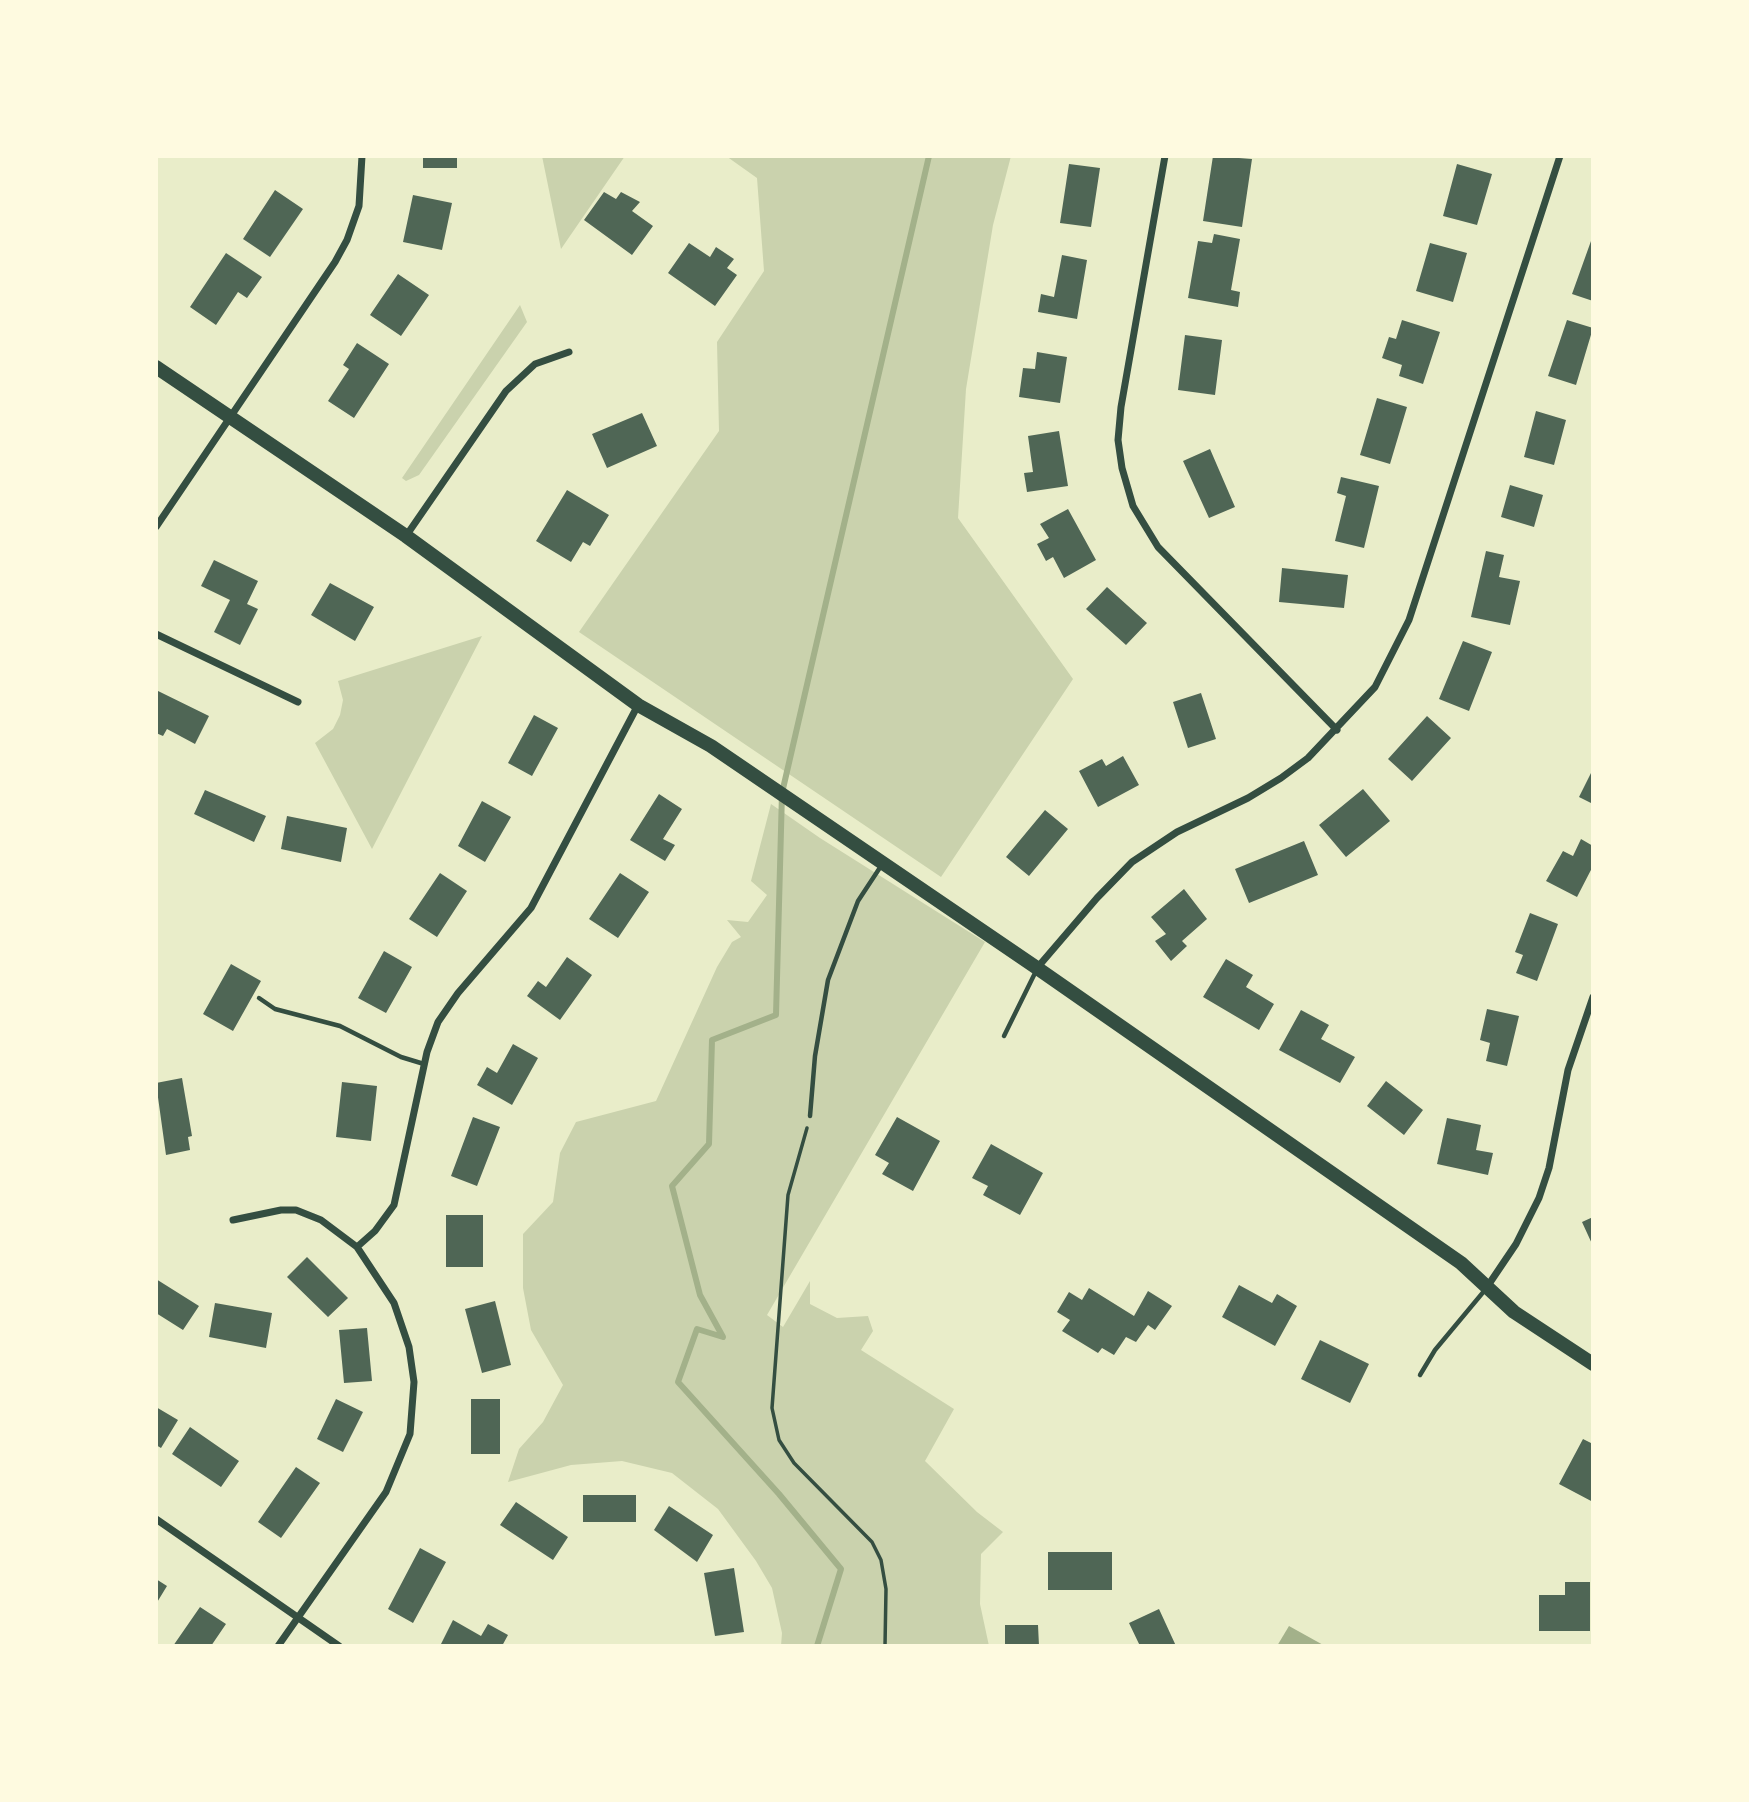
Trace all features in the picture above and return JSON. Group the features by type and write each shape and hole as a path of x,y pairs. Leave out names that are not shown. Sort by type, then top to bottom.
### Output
{"main road":[{"path":"156,367 406,536 638,705 711,746 1037,968 1461,1263 1514,1311 1593,1364"}],"street":[{"path":"156,527 335,262 347,240 359,206 362,156"},
{"path":"1165,156 1121,407 1118,439 1122,468 1133,506 1158,547 1337,730"},
{"path":"1037,968 1132,862 1177,832 1248,798 1281,778 1308,758 1337,730 1375,687 1409,620 1560,156"},
{"path":"406,536 506,391 535,364 569,352"},
{"path":"156,634 298,702"},
{"path":"358,1247 375,1231 394,1205 425,1064 438,1022 531,908 638,705"},
{"path":"1487,1287 1516,1244 1539,1198 1549,1168 1568,1070 1593,997"},
{"path":"233,1220 281,1210 296,1210 321,1220 358,1247 381,1279 405,1330 414,1382 410,1434 386,1492 278,1646"},
{"path":"156,1519 339,1646"}],"lane":[{"path":"810,1116 815,1056 828,980 858,901 884,863"},
{"path":"1004,1037 1037,968"},
{"path":"259,998 275,1009 340,1026 401,1057 425,1064"},
{"path":"1420,1375 1435,1350 1487,1287"}],"path":[{"path":"810,1116 788,1195 772,1408 779,1440 794,1463 872,1542 881,1560 886,1589 885,1646"}],"shaded area":[{"path":"542,156 625,156 561,249"},
{"path":"726,156 1011,156 993,225 966,389 958,518 1073,679 941,877 579,632 719,431 717,342 764,271 757,178"},
{"path":"520,305 527,322 419,475 406,481 402,478"},
{"path":"482,636 372,849 315,743 333,729 340,715 343,700 338,681"},
{"path":"771,804 985,942 767,1315 783,1327 810,1281 810,1304 837,1318 868,1316 873,1331 861,1350 954,1409 925,1461 977,1512 1003,1532 981,1554 980,1604 989,1646 781,1646 782,1633 772,1588 756,1561 718,1509 672,1473 622,1461 571,1465 508,1482 519,1449 543,1422 563,1385 531,1330 523,1288 523,1234 553,1202 560,1153 576,1122 656,1101 717,967 732,942 741,937 727,920 748,922 767,895 751,881"},
{"path":"1289,1626 1325,1646 1277,1646"}],"building":[{"path":"423,156 457,156 457,168 423,168"},
{"path":"1213,156 1252,159 1242,227 1203,221"},
{"path":"1069,164 1100,168 1091,227 1060,223"},
{"path":"1457,164 1492,174 1477,225 1443,216"},
{"path":"275,190 303,209 270,257 243,239"},
{"path":"604,192 616,199 621,192 640,202 632,211 653,226 632,255 584,220"},
{"path":"413,195 452,203 442,250 403,242"},
{"path":"1214,234 1240,239 1231,290 1240,292 1238,307 1188,298 1198,241 1212,243"},
{"path":"1591,241 1593,242 1593,301 1572,294"},
{"path":"689,243 710,257 716,247 734,259 727,268 737,275 715,306 668,273"},
{"path":"1430,243 1467,253 1453,302 1416,291"},
{"path":"226,253 262,277 247,298 238,292 216,325 190,307"},
{"path":"1062,255 1087,260 1077,319 1038,312 1041,294 1054,297"},
{"path":"398,274 429,295 401,336 370,315"},
{"path":"1402,320 1440,332 1423,384 1399,376 1402,365 1382,358 1389,337 1396,339"},
{"path":"1567,320 1593,328 1576,385 1548,376"},
{"path":"1185,335 1222,340 1215,395 1178,390"},
{"path":"357,343 389,364 354,418 328,401 349,369 343,365"},
{"path":"1037,352 1067,357 1060,403 1019,397 1023,368 1035,369"},
{"path":"1377,398 1407,407 1390,464 1360,455"},
{"path":"1536,411 1566,420 1554,465 1524,457"},
{"path":"642,413 657,446 607,468 592,434"},
{"path":"1059,431 1068,486 1027,492 1024,473 1033,472 1028,436"},
{"path":"1210,449 1235,507 1209,518 1183,461"},
{"path":"1341,477 1379,486 1364,548 1335,541 1346,496 1337,493"},
{"path":"1510,485 1543,495 1534,527 1501,517"},
{"path":"567,490 609,515 590,546 583,542 571,562 536,541"},
{"path":"1068,509 1096,560 1064,578 1053,557 1046,561 1037,544 1049,538 1040,524"},
{"path":"1486,551 1504,555 1499,577 1520,581 1510,625 1471,617"},
{"path":"214,560 258,581 247,604 258,609 240,645 214,632 230,600 201,586"},
{"path":"1282,568 1348,575 1344,608 1279,602"},
{"path":"330,583 374,607 355,641 311,615"},
{"path":"1107,587 1147,623 1126,645 1086,609"},
{"path":"1463,641 1492,652 1469,711 1439,699"},
{"path":"156,690 209,716 195,744 167,729 163,736 156,733"},
{"path":"1201,693 1216,739 1188,748 1173,702"},
{"path":"534,715 558,728 532,776 508,763"},
{"path":"1427,716 1451,738 1412,781 1388,759"},
{"path":"1123,756 1139,785 1098,807 1079,771 1102,759 1106,766"},
{"path":"1593,769 1593,804 1579,797"},
{"path":"1363,789 1390,821 1346,857 1319,825"},
{"path":"205,790 266,816 254,842 194,814"},
{"path":"659,794 682,809 663,839 675,845 665,861 630,840"},
{"path":"482,801 511,817 485,862 458,846"},
{"path":"1045,810 1068,829 1029,876 1006,857"},
{"path":"287,816 347,828 341,862 281,849"},
{"path":"1581,839 1593,846 1593,866 1577,897 1546,881 1563,851 1573,856"},
{"path":"1304,841 1318,875 1249,903 1235,869"},
{"path":"440,873 467,891 437,937 409,919"},
{"path":"620,873 649,892 618,938 589,919"},
{"path":"1184,889 1207,919 1182,941 1187,946 1171,961 1155,941 1166,934 1151,917"},
{"path":"1530,913 1558,924 1537,981 1516,973 1523,955 1515,952"},
{"path":"384,951 412,967 386,1013 358,998"},
{"path":"567,957 592,975 560,1020 527,996 538,981 546,987"},
{"path":"1226,959 1253,975 1246,987 1274,1004 1259,1030 1203,997"},
{"path":"231,964 261,981 233,1031 203,1014"},
{"path":"1487,1009 1519,1016 1507,1066 1486,1061 1490,1043 1480,1040"},
{"path":"1301,1010 1329,1025 1321,1039 1355,1057 1340,1083 1279,1050"},
{"path":"513,1044 538,1058 512,1105 477,1085 487,1067 497,1073"},
{"path":"182,1078 192,1136 188,1137 190,1150 166,1155 156,1083"},
{"path":"1386,1081 1423,1110 1404,1135 1367,1106"},
{"path":"342,1082 377,1086 371,1141 336,1137"},
{"path":"473,1117 500,1127 477,1186 451,1176"},
{"path":"897,1117 940,1141 913,1191 882,1174 889,1163 875,1155"},
{"path":"1447,1118 1481,1125 1476,1150 1493,1153 1488,1175 1437,1164"},
{"path":"991,1144 1043,1173 1020,1215 983,1195 988,1186 972,1178"},
{"path":"446,1215 483,1215 483,1267 446,1267"},
{"path":"1593,1217 1593,1246 1582,1222"},
{"path":"307,1257 348,1298 328,1317 287,1277"},
{"path":"156,1279 199,1306 183,1330 156,1313"},
{"path":"1239,1285 1272,1303 1277,1294 1297,1306 1275,1346 1222,1317"},
{"path":"1089,1288 1134,1316 1148,1291 1172,1306 1155,1330 1148,1325 1136,1342 1126,1337 1114,1355 1102,1348 1098,1353 1062,1331 1070,1320 1057,1312 1069,1292 1082,1300"},
{"path":"495,1301 511,1365 482,1373 465,1309"},
{"path":"215,1303 272,1313 266,1348 209,1337"},
{"path":"367,1328 372,1381 344,1383 339,1330"},
{"path":"1320,1340 1369,1364 1350,1403 1301,1379"},
{"path":"336,1399 363,1412 343,1452 317,1439"},
{"path":"471,1399 500,1399 500,1454 471,1454"},
{"path":"156,1407 178,1420 161,1448 156,1445"},
{"path":"190,1427 239,1461 221,1487 172,1454"},
{"path":"1583,1439 1593,1444 1593,1502 1559,1484"},
{"path":"296,1467 320,1483 281,1538 258,1522"},
{"path":"583,1495 636,1495 636,1522 583,1522"},
{"path":"516,1502 568,1537 553,1560 500,1525"},
{"path":"669,1506 713,1535 697,1562 654,1530"},
{"path":"420,1548 446,1562 413,1623 388,1609"},
{"path":"1048,1552 1112,1552 1112,1590 1048,1590"},
{"path":"734,1568 744,1632 715,1636 704,1573"},
{"path":"156,1579 167,1586 156,1604"},
{"path":"1565,1582 1590,1582 1590,1631 1539,1631 1539,1595 1565,1595"},
{"path":"200,1607 226,1624 211,1646 173,1646"},
{"path":"1159,1609 1176,1646 1140,1646 1129,1623"},
{"path":"453,1620 481,1636 488,1624 508,1635 502,1646 440,1646"},
{"path":"1005,1625 1038,1625 1039,1646 1005,1646"}],"waterway":[{"path":"817,1646 841,1569 779,1494 678,1382 697,1329 723,1337 700,1295 672,1186 709,1144 712,1040 776,1015 782,793 929,156"}]}
